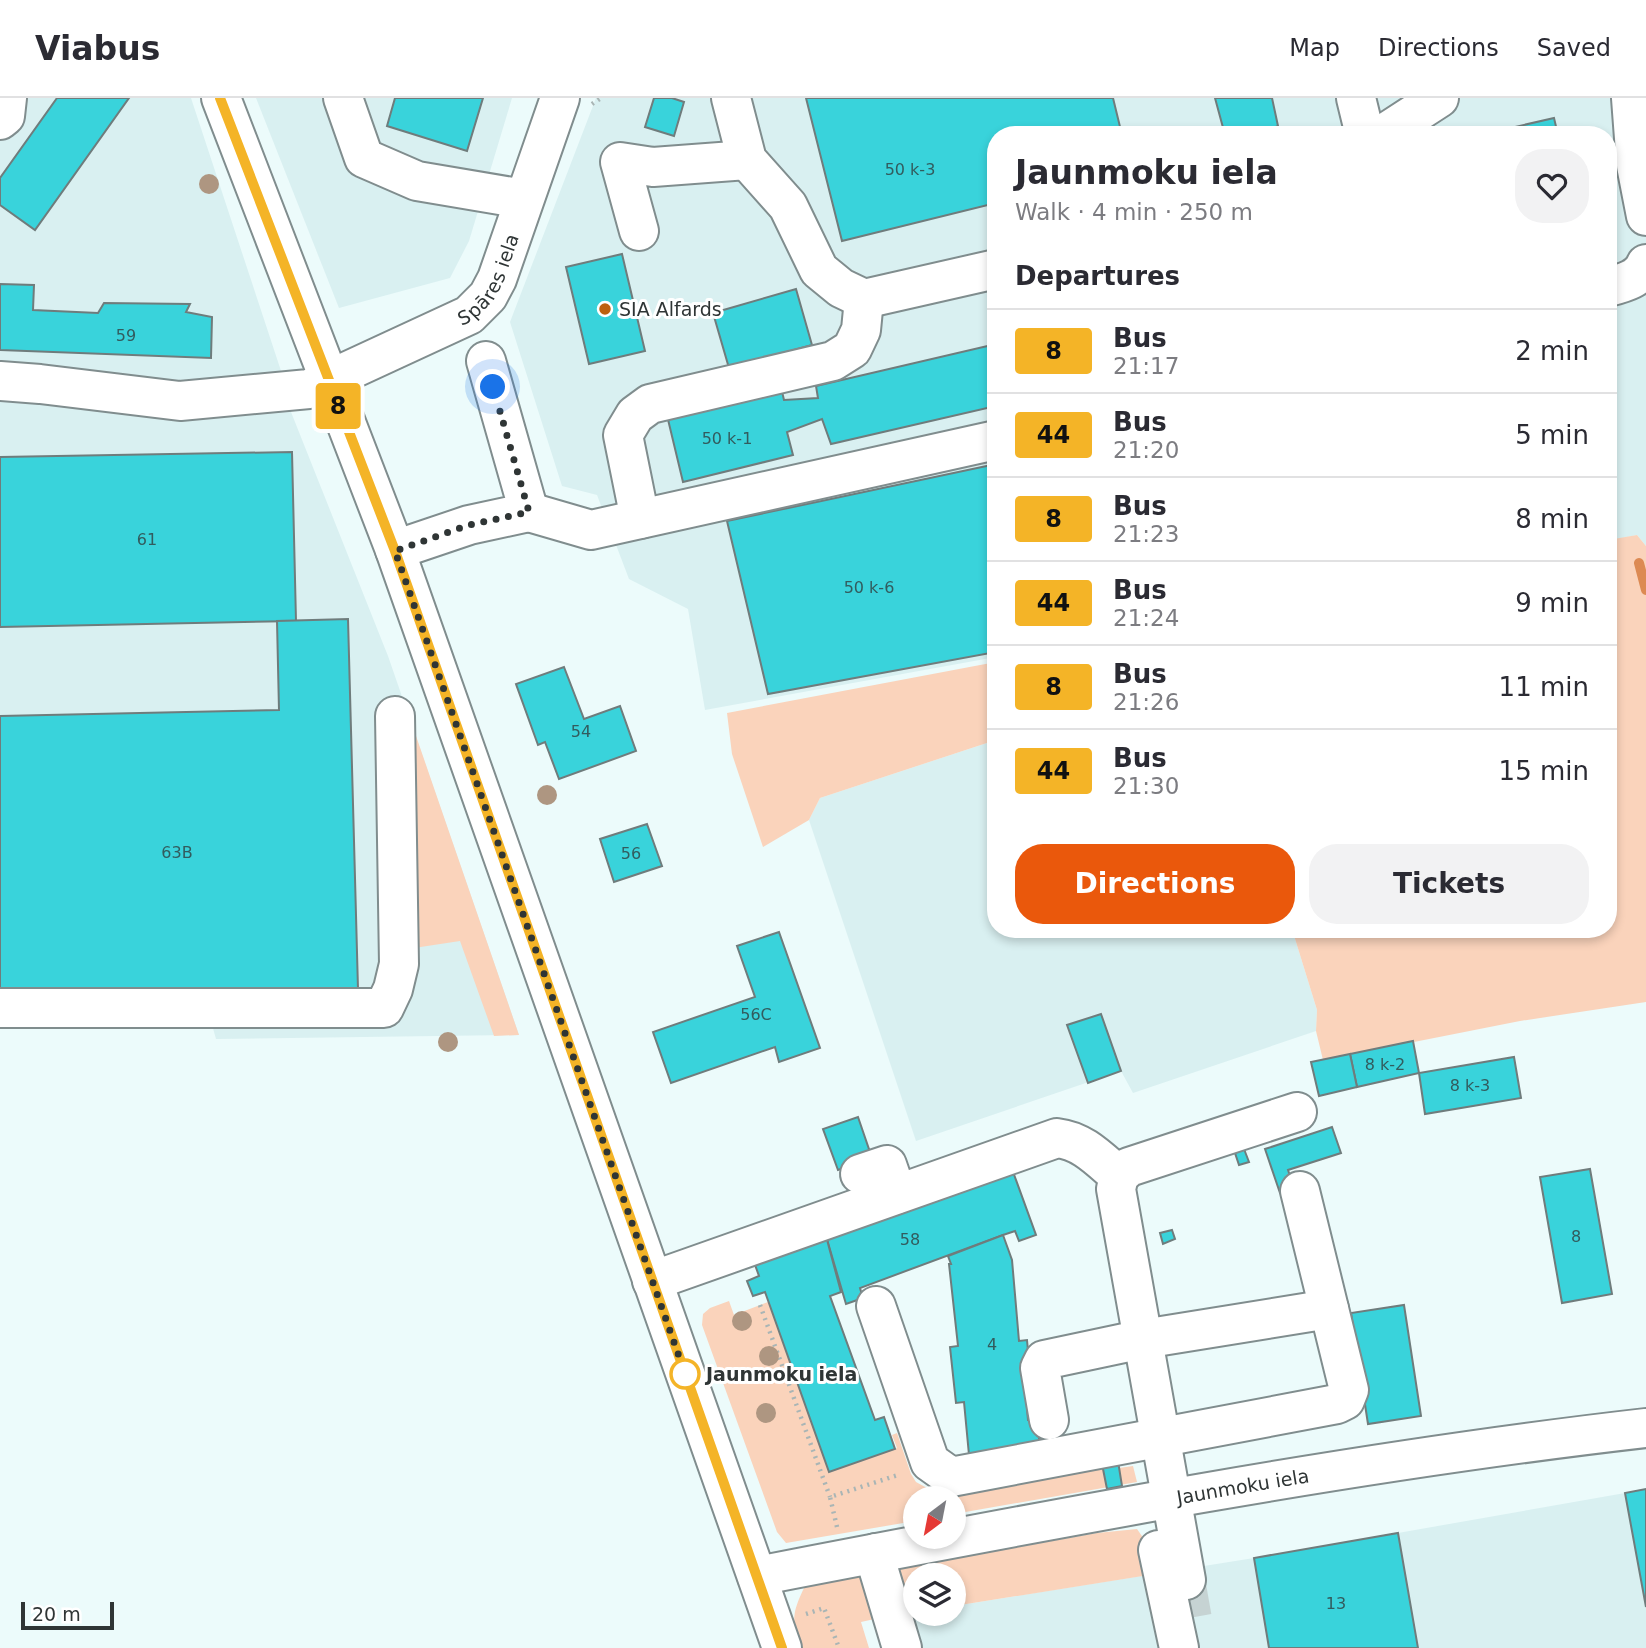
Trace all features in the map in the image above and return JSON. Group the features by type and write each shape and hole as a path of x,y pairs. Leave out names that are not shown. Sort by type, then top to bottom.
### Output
{"street":[{"path":"0,120 5,116 7,98"},
{"path":"220,98 395,551 782,1648"},
{"path":"343,98 364,159 417,181 524,199"},
{"name":"Spāres iela","path":"0,382 40,384 180,401 309,389 469,315 488,296 497,279 560,98"},
{"path":"731,98 747,160 788,206 819,270 841,288 864,299 987,271"},
{"path":"1356,98 1363,126"},
{"path":"1396,126 1439,98"},
{"path":"1631,98 1636,165 1646,216"},
{"path":"639,231 620,162 653,167 747,160"},
{"path":"1617,284 1645,272"},
{"path":"640,519 623,435 635,415 650,404 832,361 852,349 861,330 864,299"},
{"path":"486,362 529,512"},
{"path":"395,551 469,525 529,512 591,530 987,442"},
{"path":"0,1008 384,1008 393,989 399,964 395,716"},
{"path":"1191,1642 1159,1557 1162,1438 1116,1189 1119,1176 1129,1167 1297,1112"},
{"path":"652,1281 890,1171 1057,1138 1070,1139 1081,1144 1119,1176"},
{"path":"876,1306 930,1462 951,1477 1337,1404 1345,1400 1349,1390 1300,1191"},
{"path":"1049,1420 1040,1368 1044,1360 1143,1339 1329,1309"},
{"name":"Jaunmoku iela","path":"757,1576 1161,1501 1527,1441 1646,1428"},
{"path":"1161,1501 1186,1580"},
{"path":"876,1553 902,1648"}],"path":[{"path":"760,1305 830,1497 838,1530"},
{"path":"830,1497 901,1474"}],"shaded area":[{"path":"0,98 191,98 284,380 291,412 388,656 519,1035 216,1039 209,1014 0,1016"},
{"path":"256,98 512,98 469,241 450,278 339,308"},
{"path":"596,98 1646,98 1646,546 1637,535 1617,539 1617,126 987,126 987,659 705,710 688,609 629,579 597,495 562,486 510,322"},
{"path":"1637,535 1646,546 1646,1002 1520,1021 1323,1060 1316,1031 1317,1010 1295,938 1617,938 1617,538"},
{"path":"987,664 987,743 820,798 809,820 763,847 732,754 727,713"},
{"path":"415,733 519,1035 494,1036 460,941 414,948 407,737"},
{"path":"987,743 987,938 1295,938 1317,1010 1316,1031 1133,1093 1121,1071 916,1141 809,820 820,798"},
{"path":"729,1301 734,1315 768,1302 829,1472 897,1448 892,1435 897,1433 911,1474 916,1482 923,1486 903,1486 903,1523 786,1543 777,1532 702,1325 703,1314 710,1308"},
{"path":"1102,1461 1119,1468 1133,1466 1137,1482 966,1512 966,1486 940,1486"},
{"path":"1625,1493 1646,1607 1646,1648 1418,1648 1398,1533"},
{"path":"1137,1529 1144,1539 1149,1575 966,1604 966,1563 926,1563 1097,1533"},
{"path":"1254,1558 1269,1648 919,1648 911,1626 966,1626 966,1604"},
{"path":"903,1567 903,1601 892,1569"},
{"path":"863,1571 879,1618 861,1622 869,1648 801,1648 794,1617 805,1586"}],"building":[{"path":"57,98 129,98 35,230 0,205 0,178"},
{"path":"395,98 483,98 467,151 387,126"},
{"path":"654,98 672,98 684,102 674,136 645,127"},
{"path":"806,98 1113,98 1120,126 987,126 987,205 842,241"},
{"path":"1215,98 1272,98 1278,126 1223,126"},
{"path":"1554,118 1556,126 1519,126"},
{"name":"SIA Alfards","path":"622,254 645,351 589,364 566,267"},
{"path":"0,284 34,285 33,310 98,313 104,303 190,304 186,312 212,317 211,358 0,350"},
{"path":"796,289 812,345 729,368 713,313"},
{"path":"987,346 987,408 831,444 822,419 787,432 793,455 683,482 665,407 779,379 784,400 818,398 816,386"},
{"path":"292,452 296,621 0,627 0,457"},
{"path":"987,466 987,654 768,694 727,521"},
{"path":"348,619 358,989 0,997 0,716 279,710 277,621"},
{"path":"564,667 584,719 620,706 636,751 559,779 545,742 538,745 516,684"},
{"path":"647,824 662,866 614,882 600,839"},
{"path":"779,932 820,1048 779,1062 775,1047 671,1083 653,1032 755,997 737,946"},
{"path":"1101,1014 1121,1071 1088,1083 1067,1025"},
{"path":"1413,1041 1419,1073 1357,1087 1350,1054"},
{"path":"1350,1054 1357,1087 1319,1096 1311,1062"},
{"path":"1514,1057 1521,1098 1425,1114 1419,1073"},
{"path":"858,1117 872,1158 838,1170 823,1129"},
{"path":"1332,1127 1341,1153 1288,1170 1294,1188 1280,1193 1265,1149"},
{"path":"1244,1149 1249,1162 1239,1165 1235,1153"},
{"path":"1012,1169 1036,1235 1019,1241 1015,1231 1003,1235 860,1288 863,1298 846,1304 826,1236"},
{"path":"1590,1169 1612,1294 1562,1303 1540,1177"},
{"path":"1172,1230 1175,1239 1163,1244 1160,1233"},
{"path":"1003,1235 1012,1260 1019,1341 1027,1340 1032,1394 1026,1396 1028,1420 1037,1419 1040,1447 969,1455 964,1402 956,1403 950,1347 958,1346 948,1256"},
{"path":"826,1236 841,1292 830,1296 875,1420 884,1417 895,1449 829,1472 765,1292 753,1296 747,1281 759,1276 754,1262"},
{"path":"1404,1305 1421,1416 1368,1424 1351,1313"},
{"path":"1118,1461 1122,1486 1107,1489 1102,1464"},
{"path":"1646,1489 1646,1607 1625,1493"},
{"path":"1398,1533 1418,1648 1269,1648 1254,1558"}],"waterway":[{"path":"1639,563 1646,590"}],"tunnel":[{"path":"1186,1580 1195,1631"}],"bus line":[{"name":"8","path":"220,98 395,551 782,1648"}],"place":[{"name":"SIA Alfards","path":"605,309"},
{"name":"Jaunmoku iela","path":"685,1374"}],"route":[{"path":"493,387 529,512 469,525 395,551 687,1379 685,1374"}]}
